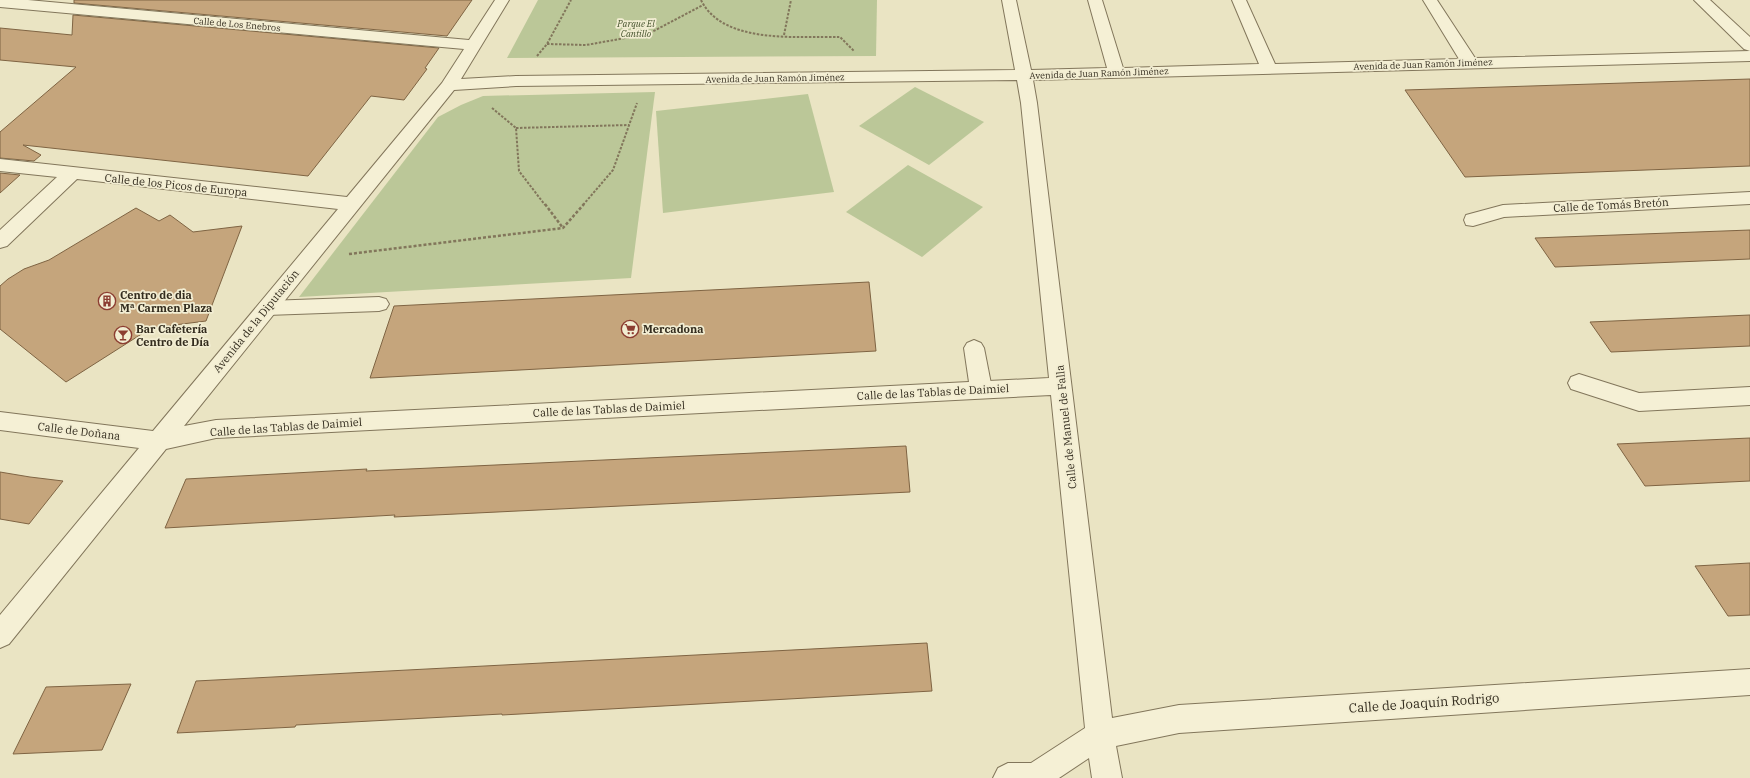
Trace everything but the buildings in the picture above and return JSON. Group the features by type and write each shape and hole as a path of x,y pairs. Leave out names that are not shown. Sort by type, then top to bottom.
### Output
{"street":[{"name":"Avenida de la Diputación","path":"0,635 352,204 456,85 473,45 502,0"},
{"name":"Calle de Manuel de Falla","path":"1009,0 1024,75 1062,386 1100,735 1107,778"},
{"path":"1095,0 1116,72"},
{"path":"1239,0 1269,68"},
{"path":"1430,0 1470,63"},
{"path":"1701,0 1750,46"},
{"name":"Calle de Los Enebros","path":"0,1 473,45"},
{"name":"Avenida de Juan Ramón Jiménez","path":"456,85 516,81 1024,75 1750,56"},
{"name":"Calle de los Picos de Europa","path":"0,165 352,204"},
{"path":"0,241 73,173"},
{"name":"Calle de Tomás Bretón","path":"1473,220 1503,211 1750,198"},
{"path":"1579,383 1639,402 1750,396"},
{"name":"Calle de las Tablas de Daimiel","path":"158,441 216,429 1062,386"},
{"name":"Calle de Doñana","path":"0,420 158,441"},
{"name":"Calle de Joaquín Rodrigo","path":"1100,735 1179,719 1750,682"},
{"path":"1008,778 1035,776 1100,735"}],"lane":[{"path":"267,308 379,304"},
{"path":"974,348 981,389"}],"path":[{"path":"516,81 547,44 571,0"},
{"path":"701,0 703,5 728,26 734,29 759,34 840,37 877,76"},
{"path":"784,35 791,0"},
{"path":"547,44 586,45 648,34 703,5"},
{"path":"307,259 563,228 613,170 645,79"},
{"path":"456,85 516,128 629,125"},
{"path":"516,128 519,171 563,228"}],"green space":[{"name":"Parque El Cantillo","path":"538,0 877,0 876,56 507,58"},
{"path":"915,87 984,122 929,165 859,126"},
{"path":"655,92 631,278 299,297 438,117 483,96"},
{"path":"808,94 834,192 663,213 656,111"},
{"path":"908,165 983,207 922,257 846,212"}],"place":[{"name":"Centro de dia Mª Carmen Plaza","path":"107,301"},
{"name":"Mercadona","path":"630,329"},
{"name":"Bar Cafetería Centro de Día","path":"123,335"}]}
